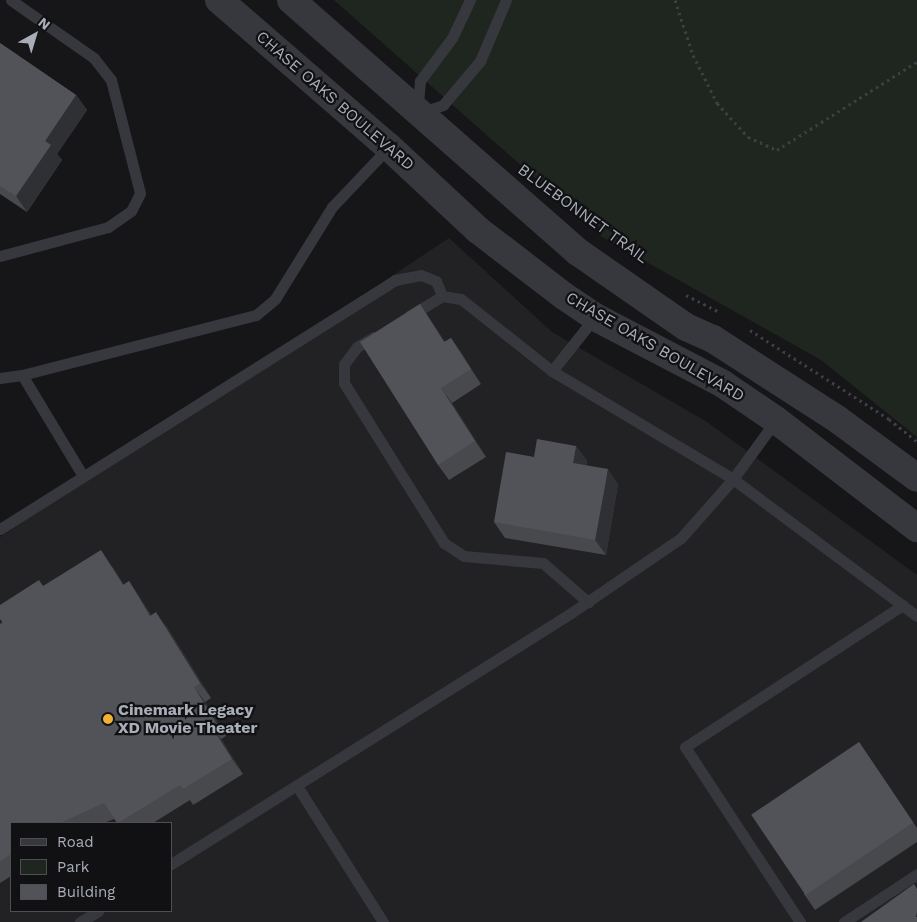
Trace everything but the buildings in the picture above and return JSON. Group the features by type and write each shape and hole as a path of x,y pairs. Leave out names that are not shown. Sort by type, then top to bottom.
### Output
{"street":[{"name":"CHASE OAKS BOULEVARD","path":"219,0 389,147 478,230 595,317 723,384 776,420 917,528"},
{"name":"CHASE OAKS BOULEVARD","path":"291,0 417,114 578,252 686,327 713,339 795,392 917,478"},
{"path":"389,147 417,114"},
{"path":"776,420 795,392"}],"lane":[{"path":"0,256 108,227 131,211 140,193 111,80 94,58 11,0"},
{"path":"470,0 452,38 420,81 417,114 443,105 480,61 506,0"},
{"path":"0,378 22,375 256,315 275,299 332,207 389,147"},
{"path":"0,529 395,280 421,275 436,281 442,296"},
{"path":"399,322 442,296 461,299 552,371 733,480 917,616"},
{"path":"552,371 595,317"},
{"path":"382,332 357,347 344,364 344,383 444,543 464,556 543,563 588,602"},
{"path":"22,375 83,476"},
{"path":"172,863 588,602 681,538 733,480 776,420"},
{"path":"800,922 685,747 903,605"},
{"path":"297,786 384,922"},
{"path":"844,922 917,874"},
{"path":"80,922 96,912"}],"path":[{"path":"675,0 692,55 716,103 748,137 777,150 917,62"},
{"path":"682,292 724,314"},
{"path":"741,325 889,419 917,442"}],"shaded area":[{"path":"449,238 552,332 707,422 917,575 917,922 0,922 0,537"}],"green space":[{"path":"334,0 917,0 917,437 821,360 602,237"}],"place":[{"name":"Cinemark Legacy XD Movie Theater","path":"108,719"}]}
